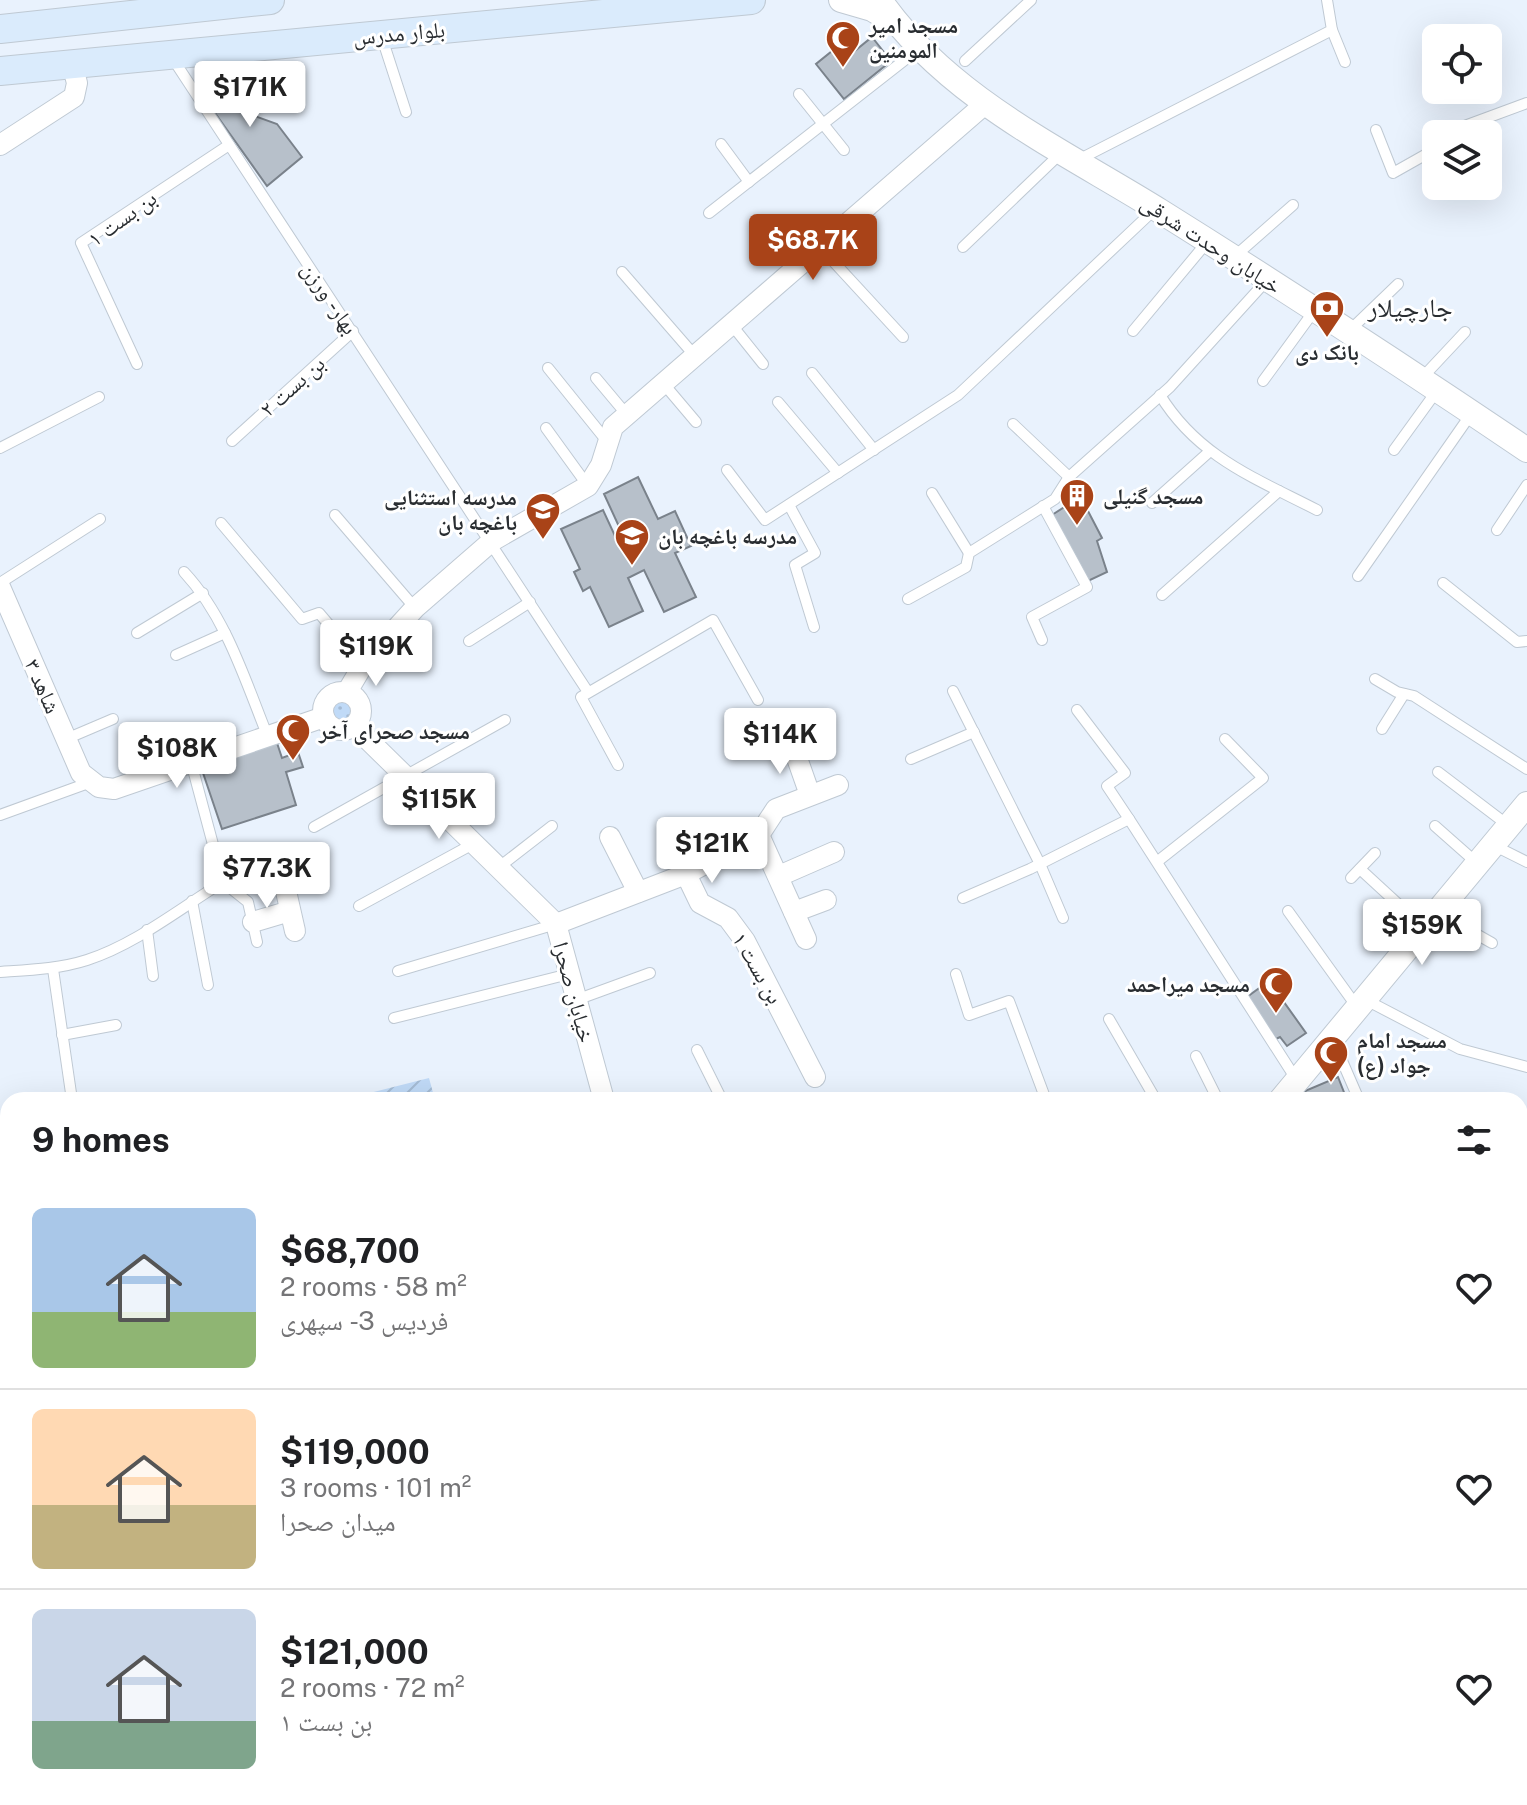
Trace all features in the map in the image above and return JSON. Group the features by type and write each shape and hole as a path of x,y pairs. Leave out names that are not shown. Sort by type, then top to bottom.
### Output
{"main road":[{"path":"0,29 213,3 270,0"},
{"name":"بلوار مدرس","path":"0,71 737,1"}],"street":[{"path":"841,0 872,9 902,29"},
{"path":"880,0 902,29"},
{"name":"خیابان وحدت شرقی","path":"902,29 985,104 1208,241 1527,450"},
{"path":"0,145 74,97 77,83 72,64"},
{"path":"347,692 356,698 361,707 360,718 354,726 334,729 324,717 323,707 328,698 347,692 363,665 415,608 492,541 588,486 601,465 615,427 985,104"},
{"name":"شاهد ۳","path":"2,595 81,773 91,782"},
{"path":"91,782 105,789 114,789 324,717"},
{"name":"خیابان صحرا","path":"354,726 556,924 602,1092"},
{"path":"791,741 810,795"},
{"path":"556,924 686,874 759,835 776,809 838,785"},
{"path":"1287,1092 1527,804"},
{"path":"759,835 806,939"},
{"path":"610,837 638,892"},
{"path":"779,876 834,852"},
{"name":"بن بست ۱","path":"686,874 700,903 728,918 745,941 815,1077"},
{"path":"253,922 293,921 283,878"},
{"path":"794,912 826,900"}],"lane":[{"path":"965,61 1031,0"},
{"path":"1327,0 1332,30 1345,62"},
{"path":"963,247 1070,156 1332,30"},
{"path":"381,34 406,112"},
{"path":"709,213 920,48"},
{"name":"بهار - ورزن","path":"169,54 492,541 588,692"},
{"path":"799,94 844,150"},
{"path":"1481,120 1527,103"},
{"path":"1376,130 1393,173 1422,155"},
{"path":"721,144 749,182"},
{"name":"بن بست ۱","path":"137,364 81,243 229,145"},
{"path":"1233,258 1293,205"},
{"path":"727,470 765,520 958,395 1156,209"},
{"path":"1133,331 1208,241"},
{"path":"820,247 903,337"},
{"path":"622,272 695,356"},
{"path":"969,553 1055,499 1069,477 1160,395 1267,280"},
{"path":"1346,333 1398,284"},
{"path":"1263,381 1314,311"},
{"path":"731,324 763,364"},
{"name":"بن بست ۲","path":"232,441 353,331"},
{"path":"1394,450 1428,386 1465,332"},
{"path":"548,368 615,427"},
{"path":"812,373 874,450"},
{"path":"596,378 615,427"},
{"path":"663,383 696,422"},
{"path":"1160,395 1179,426 1209,452 1317,510"},
{"path":"0,448 99,397"},
{"path":"778,402 838,473"},
{"path":"1358,576 1471,414"},
{"path":"1013,424 1069,477"},
{"path":"546,428 588,486"},
{"path":"1152,503 1209,452"},
{"path":"1497,530 1527,485"},
{"path":"1162,595 1279,491"},
{"path":"908,599 966,567 969,553 932,493"},
{"path":"789,505 815,553 795,565 814,627"},
{"path":"1042,640 1032,617 1087,587 1043,506"},
{"path":"335,515 415,608"},
{"path":"2,595 100,519"},
{"path":"221,523 302,619 319,613 363,665"},
{"path":"184,572 203,593 225,633 268,737"},
{"path":"1443,583 1517,642 1527,641"},
{"path":"137,633 203,593"},
{"path":"469,641 530,602"},
{"path":"618,765 581,697 713,620 758,700"},
{"path":"176,655 225,633"},
{"path":"1375,679 1414,696 1527,769"},
{"path":"953,691 1040,864 1063,918"},
{"path":"1382,729 1404,694"},
{"path":"1077,710 1125,773 1107,786 1297,1080"},
{"path":"66,739 113,719"},
{"path":"314,827 505,720"},
{"path":"911,759 974,732"},
{"path":"1158,861 1263,778 1225,739"},
{"path":"191,762 223,882 248,902 257,942"},
{"path":"1438,772 1509,826"},
{"path":"0,815 91,782"},
{"path":"963,898 1129,819"},
{"path":"498,868 552,826"},
{"path":"1435,826 1485,854 1527,862"},
{"path":"359,906 473,844"},
{"path":"1351,878 1375,853"},
{"path":"1360,869 1431,920 1492,943"},
{"path":"0,972 53,969 88,960 147,930 223,882"},
{"path":"192,901 208,985"},
{"path":"1288,911 1361,1003 1460,1049 1527,1067"},
{"path":"398,971 556,924"},
{"path":"147,930 153,976"},
{"path":"53,969 71,1092"},
{"path":"576,1000 650,973"},
{"path":"394,1018 569,974"},
{"path":"956,974 969,1015 1009,1001 1043,1092"},
{"path":"1109,1019 1151,1092"},
{"path":"62,1035 116,1025"},
{"path":"1332,1038 1356,1092"},
{"path":"697,1050 718,1092"},
{"path":"1196,1056 1214,1092"}],"shaded area":[{"path":"341,698 350,702 354,711 350,720 341,724 332,720 328,711 332,702"},
{"path":"429,1078 433,1092 374,1092"}],"building":[{"path":"872,37 891,61 844,99 816,64 842,43 851,54"},
{"path":"237,76 252,115 277,124 302,157 267,186 200,92 203,81"},
{"path":"638,477 658,519 675,511 691,546 675,553 696,597 664,612 644,570 628,578 643,611 609,627 590,587 583,591 574,572 580,569 561,529 603,510 615,536 622,533 604,494"},
{"name":"مسجد گنیلی","path":"1075,486 1102,538 1097,541 1107,572 1088,581 1052,515 1069,504 1064,494"},
{"name":"مسجد صحرای آخر","path":"277,743 282,758 298,752 303,767 286,772 296,805 222,829 201,767"},
{"name":"مسجد میراحمد","path":"1269,981 1306,1033 1287,1046 1280,1037 1276,1039 1247,997"},
{"path":"1338,1077 1344,1092 1305,1092"}],"place":[{"name":"مسجد امیر المومنین","path":"843,69"},
{"name":"بانک دی","path":"1327,339"},
{"name":"مسجد گنیلی","path":"1077,527"},
{"name":"مدرسه استثنایی باغچه بان","path":"543,541"},
{"name":"مدرسه باغچه بان","path":"632,567"},
{"name":"مسجد صحرای آخر","path":"293,762"},
{"name":"مسجد میراحمد","path":"1276,1015"},
{"name":"مسجد امام جواد (ع)","path":"1331,1084"}],"district":[{"name":"جارچیلار","path":"1410,308"}]}
